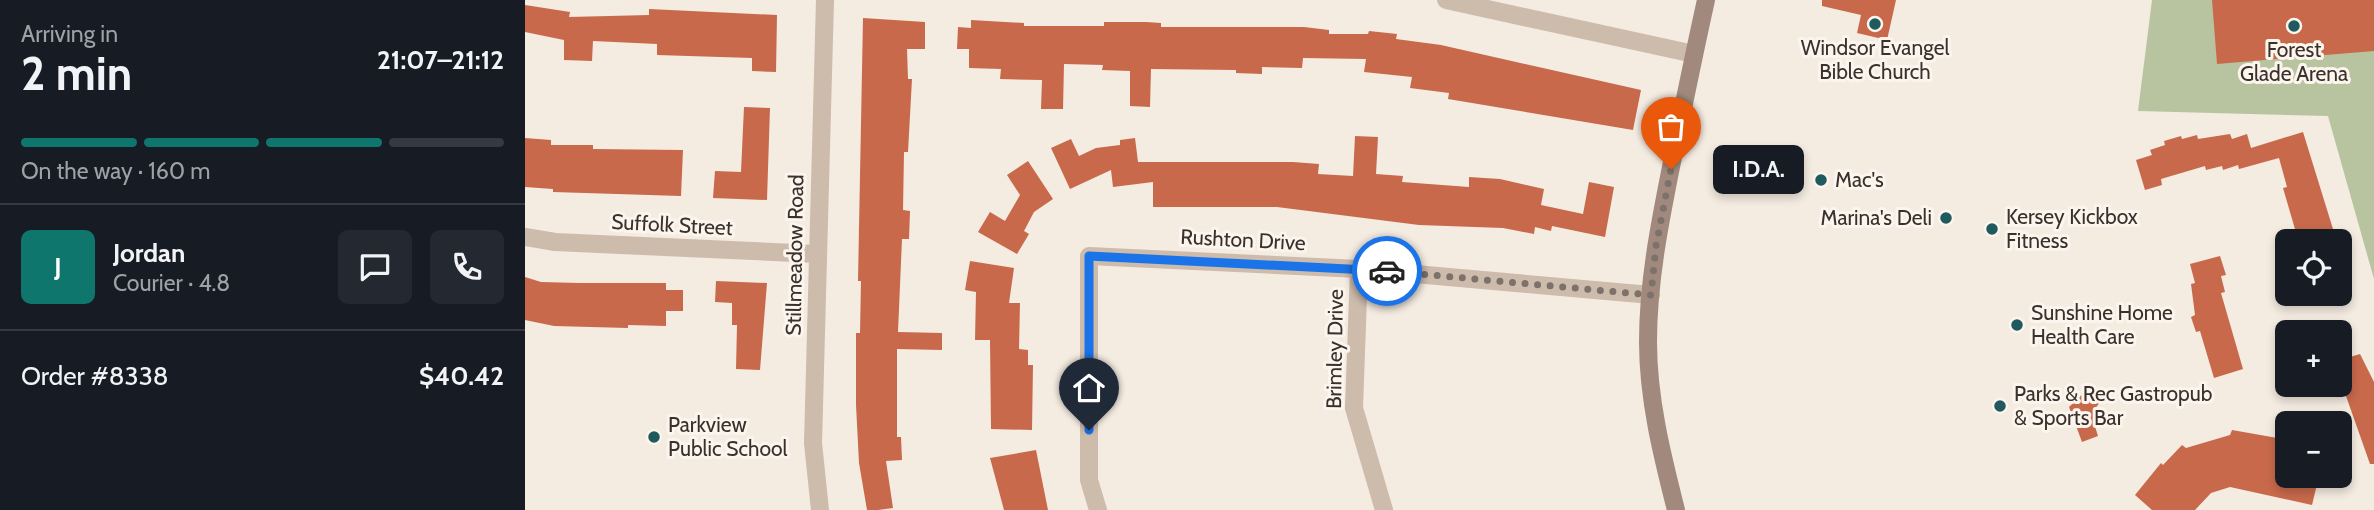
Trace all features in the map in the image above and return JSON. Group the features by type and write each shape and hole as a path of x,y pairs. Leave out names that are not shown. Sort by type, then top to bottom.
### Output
{"street":[{"name":"Stillmeadow Road","path":"820,510 813,443 825,0"},
{"path":"1446,0 1694,54"},
{"path":"1676,510 1662,455 1652,394 1648,343 1656,246 1706,0"},
{"name":"Suffolk Street","path":"525,237 555,242 817,254"},
{"name":"Rushton Drive","path":"1098,510 1089,480 1089,256 1359,269 1651,295"},
{"name":"Brimley Drive","path":"1359,269 1354,408 1384,510"}],"green space":[{"path":"2152,0 2374,0 2374,279 2328,116 2138,111"}],"building":[{"name":"Windsor Evangel Bible Church","path":"1822,0 1896,0 1887,40 1857,33 1861,15 1822,6"},
{"name":"Forest Glade Arena","path":"2212,0 2374,0 2374,51 2217,64"},
{"path":"525,5 570,12 569,17 649,15 649,9 777,15 776,72 752,71 752,58 657,55 657,44 593,41 592,61 564,60 564,40 525,32"},
{"path":"863,18 925,22 925,49 907,49 908,79 912,79 908,152 904,152 903,210 910,211 909,239 902,239 898,332 942,333 942,350 897,349 897,437 901,437 902,460 886,461 893,508 878,510 867,510 859,463 856,405 856,333 860,333 861,281 858,281"},
{"path":"971,20 1024,23 1024,26 1104,26 1104,22 1146,22 1161,23 1161,27 1304,27 1329,30 1329,34 1368,34 1369,31 1397,34 1396,39 1441,45 1641,90 1633,130 1448,99 1449,93 1410,88 1412,77 1364,72 1366,59 1303,58 1302,68 1262,67 1262,74 1236,73 1236,70 1151,69 1150,107 1130,106 1130,71 1102,70 1103,65 1064,64 1063,109 1041,109 1042,80 1000,79 1001,69 969,68 969,49 957,49 958,27 971,28"},
{"path":"744,107 770,108 767,200 713,198 715,171 741,172"},
{"path":"2303,132 2333,229 2295,229 2283,188 2287,187 2279,158 2239,169 2238,165 2223,170 2222,166 2206,170 2205,166 2161,179 2162,185 2145,190 2136,160 2152,155 2150,150 2165,145 2164,141 2181,136 2182,139 2197,135 2198,139 2230,134 2232,139 2247,134 2251,148"},
{"path":"1355,136 1378,137 1376,174 1403,176 1402,182 1469,187 1469,177 1500,179 1544,189 1541,205 1583,214 1589,182 1614,187 1605,237 1552,226 1551,231 1535,227 1534,234 1503,228 1419,225 1277,207 1153,207 1153,182 1113,187 1111,170 1070,189 1051,148 1071,139 1079,156 1096,148 1120,145 1120,140 1135,138 1138,162 1293,162 1319,164 1318,174 1353,176"},
{"path":"525,138 551,140 551,145 593,145 593,149 683,150 681,196 553,192 553,189 525,187"},
{"path":"1028,161 1053,199 1034,212 1024,231 1029,234 1017,254 978,232 990,212 1005,221 1020,195 1007,175"},
{"path":"2220,256 2226,275 2221,276 2225,292 2221,293 2243,369 2214,378 2200,331 2196,332 2191,317 2195,315 2191,284 2195,283 2190,264"},
{"path":"970,261 1014,268 1009,303 1020,303 1019,349 1028,350 1028,365 1033,365 1032,430 991,429 990,340 975,340 976,292 965,290"},
{"path":"525,277 541,282 666,283 666,290 683,290 683,311 666,311 666,326 554,326 525,320"},
{"path":"716,281 767,283 760,370 736,369 737,325 732,325 732,303 715,302"},
{"path":"2360,354 2374,382 2374,464 2370,464 2346,397 2352,397 2352,356"},
{"path":"2092,385 2104,397 2094,410 2093,420 2098,436 2082,442 2069,407"},
{"path":"2232,430 2275,438 2275,488 2316,488 2312,505 2230,487 2211,493 2195,510 2152,510 2135,495 2161,463 2163,465 2182,445 2186,448 2230,435"},
{"path":"1036,450 1048,510 1004,510 990,458"}],"way so far":[{"path":"1387,271 1651,295 1656,246 1671,169"}],"place":[{"name":"Windsor Evangel Bible Church","path":"1875,24"},
{"name":"Forest Glade Arena","path":"2294,26"},
{"name":"I.D.A.","path":"1671,169"},
{"name":"Mac's","path":"1821,180"},
{"name":"Marina's Deli","path":"1946,218"},
{"name":"Kersey Kickbox Fitness","path":"1992,229"},
{"name":"Sunshine Home Health Care","path":"2017,325"},
{"name":"Parks & Rec Gastropub & Sports Bar","path":"2000,406"},
{"name":"Parkview Public School","path":"654,437"}],"route":[{"path":"1089,430 1089,256 1387,271"}]}
